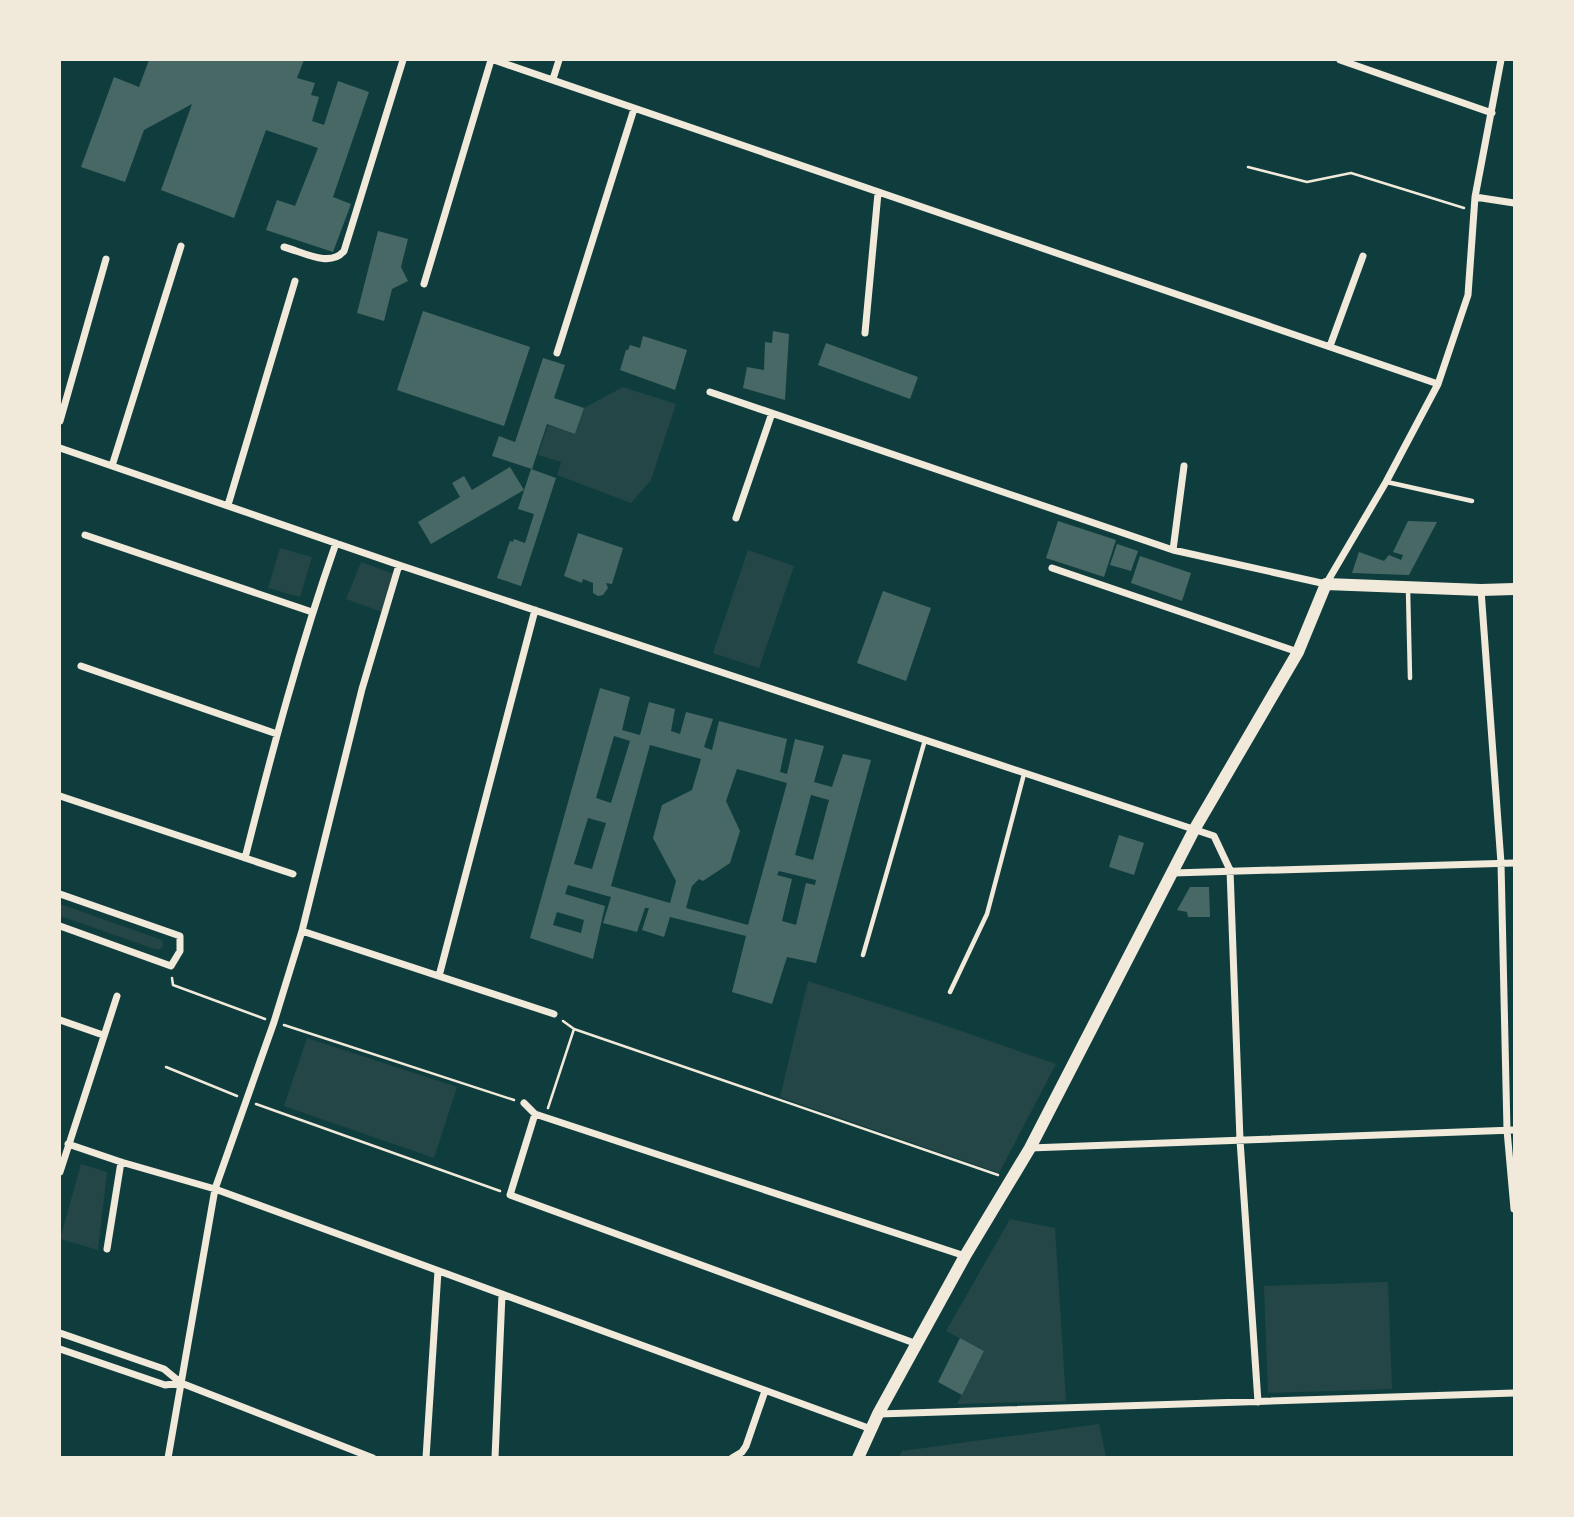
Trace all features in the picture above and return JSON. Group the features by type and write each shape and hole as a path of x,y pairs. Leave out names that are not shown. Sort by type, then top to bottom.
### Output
{"street":[{"path":"284,247 328,260 338,258 344,251 403,60"},
{"path":"424,285 492,60 1438,384"},
{"path":"553,79 559,60"},
{"path":"1340,60 1492,113"},
{"path":"858,1458 878,1414 965,1256 1030,1148 1194,830 1298,652 1326,583 1386,482 1438,384 1468,295 1475,197 1501,60"},
{"path":"557,354 634,109"},
{"path":"865,333 878,193"},
{"path":"1475,197 1514,203"},
{"path":"112,466 181,246"},
{"path":"1330,346 1363,256"},
{"path":"60,421 106,259"},
{"path":"228,505 295,281"},
{"path":"710,392 1173,550 1326,583 1514,589"},
{"path":"736,518 772,413"},
{"path":"60,448 399,565 1214,835 1230,870 1240,1140 1258,1402"},
{"path":"1173,550 1184,466"},
{"path":"85,535 312,612"},
{"path":"245,858 312,612 336,542"},
{"path":"168,1458 215,1189 274,1022 302,931 362,689 399,565"},
{"path":"1052,568 1298,652"},
{"path":"1481,590 1501,863 1514,1209"},
{"path":"439,976 535,610"},
{"path":"80,666 277,734"},
{"path":"60,796 293,874"},
{"path":"1173,873 1514,863"},
{"path":"60,894 180,936 180,951 172,965 60,926"},
{"path":"302,931 554,1014"},
{"path":"60,1172 117,996"},
{"path":"60,1020 103,1035"},
{"path":"524,1103 535,1114 965,1256"},
{"path":"535,1114 510,1195 917,1344"},
{"path":"1030,1148 1511,1130"},
{"path":"68,1144 215,1189 871,1429"},
{"path":"107,1249 121,1162"},
{"path":"426,1458 438,1270"},
{"path":"495,1458 502,1294"},
{"path":"60,1333 164,1369 181,1383 373,1458"},
{"path":"60,1349 165,1385 181,1383"},
{"path":"732,1458 746,1446 765,1391"},
{"path":"878,1414 1514,1393"}],"lane":[{"path":"1386,482 1472,500"},
{"path":"1408,585 1410,678"},
{"path":"863,956 925,740"},
{"path":"950,992 986,914 1024,774"}],"path":[{"path":"1248,167 1307,182 1351,173 1474,211"},
{"path":"172,965 173,985 274,1022 524,1103"},
{"path":"554,1014 574,1029 1011,1179"},
{"path":"545,1117 574,1029"},
{"path":"166,1067 246,1100 510,1195"}],"shaded area":[{"path":"623,387 676,404 651,480 631,503 557,475 561,462 538,455 548,425 575,434 584,408"},
{"path":"280,548 312,557 300,597 268,588"},
{"path":"748,550 794,566 759,668 713,653"},
{"path":"361,562 397,575 385,613 346,599"},
{"path":"60,904 162,940 163,946 155,949 60,916"},
{"path":"808,981 1056,1064 999,1173 780,1097"},
{"path":"307,1038 457,1087 434,1158 284,1106"},
{"path":"81,1164 107,1172 98,1250 60,1239"},
{"path":"1010,1219 1055,1228 1066,1401 957,1404 984,1351 946,1331"},
{"path":"1388,1282 1392,1389 1268,1393 1264,1286"},
{"path":"1099,1424 1106,1457 899,1457 902,1451"}],"building":[{"path":"149,60 304,60 297,78 315,83 311,95 319,97 312,121 324,125 338,81 369,92 333,197 351,204 333,252 266,230 277,200 295,206 318,148 266,130 234,218 161,190 192,104 144,130 125,182 81,167 114,77 139,87"},
{"path":"378,231 408,239 401,267 408,281 392,289 384,321 357,313"},
{"path":"423,311 530,347 504,426 397,390"},
{"path":"773,331 789,334 785,400 743,388 747,367 764,370 765,342 772,343"},
{"path":"643,336 687,350 675,390 620,370 626,350 630,345 640,348"},
{"path":"826,343 918,377 910,399 818,365"},
{"path":"543,358 565,365 554,398 584,408 575,434 547,424 532,469 492,456 499,436 515,442"},
{"path":"510,467 524,490 431,544 418,522 460,497 452,483 464,476 472,490"},
{"path":"531,469 556,478 521,586 497,578 510,541 513,542 514,539 525,543 534,514 518,509"},
{"path":"1058,521 1116,540 1104,577 1046,558"},
{"path":"1408,521 1437,522 1409,575 1352,573 1359,552 1384,561 1389,555 1401,560 1403,555 1393,552"},
{"path":"578,533 623,548 612,584 606,583 608,588 603,595 593,593 593,583 583,579 582,583 564,576"},
{"path":"1117,544 1138,551 1131,571 1110,565"},
{"path":"1140,556 1191,573 1182,601 1131,583"},
{"path":"883,591 931,608 906,681 857,663"},
{"path":"600,688 630,697 622,730 640,735 649,702 675,709 671,731 680,734 686,712 713,719 704,747 712,750 719,721 787,739 780,772 787,774 795,739 824,746 814,782 832,787 843,754 871,760 816,963 787,957 772,1004 732,992 746,936 670,917 664,937 642,930 649,908 645,908 637,932 603,923 611,897 568,885 565,894 605,906 593,959 530,938","holes":["614,736 630,741 611,803 596,798","650,745 701,759 692,790 662,805 653,838 676,881 670,903 611,886","737,769 787,783 748,925 686,908 692,886 699,879 703,881 730,863 740,831 726,801","811,795 829,800 813,860 795,855","588,818 606,823 592,869 574,864","779,871 816,880 815,885 806,883 796,925 782,921 792,879 777,875","557,912 584,920 581,933 553,925"]},
{"path":"1119,835 1144,843 1134,875 1109,867"},
{"path":"1190,887 1209,887 1210,917 1188,917 1187,912 1177,910"},
{"path":"960,1338 984,1351 962,1395 938,1382"}]}
